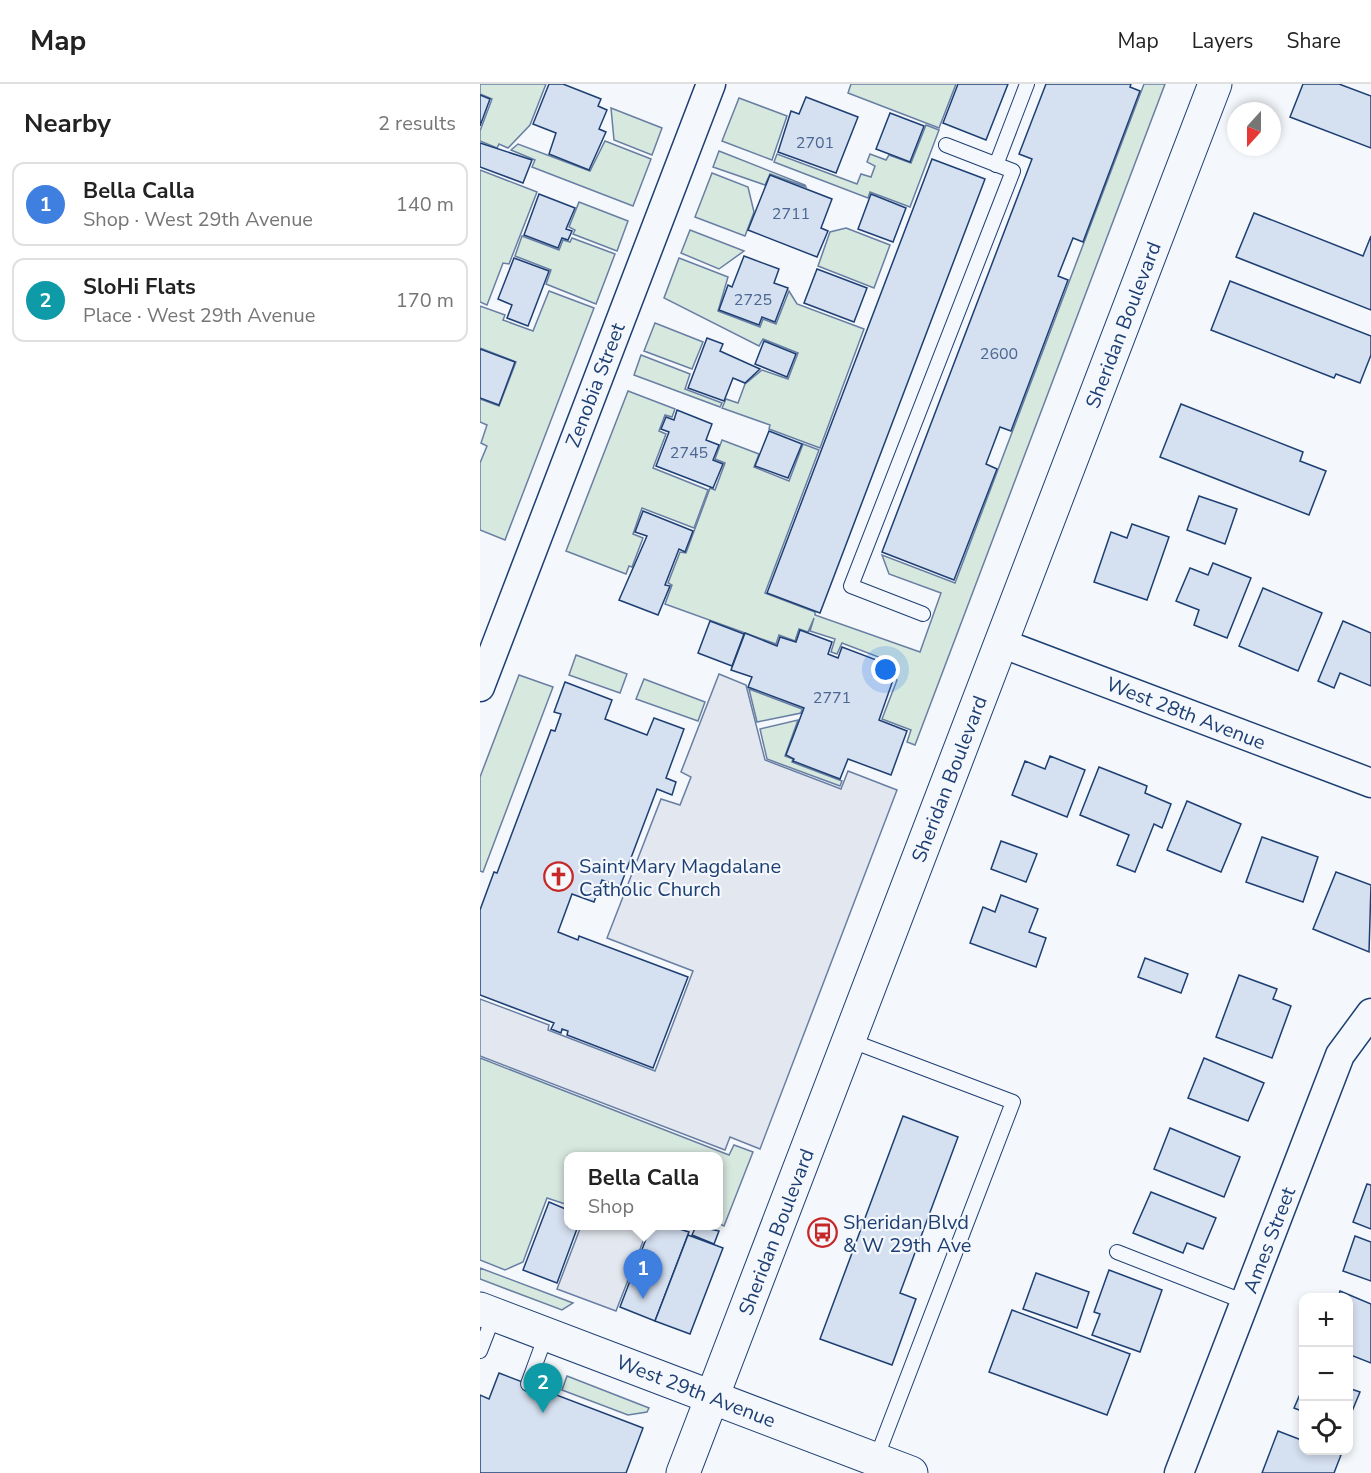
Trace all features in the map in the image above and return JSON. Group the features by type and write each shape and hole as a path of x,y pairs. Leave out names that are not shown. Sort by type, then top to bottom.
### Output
{"main road":[{"name":"Sheridan Boulevard","path":"683,1473 1215,84"},
{"name":"West 29th Avenue","path":"487,1312 911,1473"}],"street":[{"name":"Zenobia Street","path":"480,687 711,84"},
{"name":"West 28th Avenue","path":"1001,643 1371,783"},
{"name":"Ames Street","path":"1179,1473 1340,1055 1371,1013"}],"lane":[{"path":"996,165 1027,84"},
{"path":"923,614 851,586 1012,171 946,145"},
{"path":"849,1040 1013,1102 876,1459"},
{"path":"1117,1252 1245,1302"},
{"path":"480,1351 487,1312"},
{"path":"528,1384 546,1335"}],"shaded area":[{"path":"480,84 546,84 530,125 508,148 499,144 497,148 480,141 480,131 492,99 480,94"},
{"path":"851,84 956,84 939,128 848,93"},
{"path":"1144,84 1165,84 915,745 907,742 911,730 882,719 897,680 894,678 896,673 889,661 842,643 837,654 831,652 835,639 810,631 814,618 808,632 799,629 795,641 779,635 776,644 665,604 672,585 668,583 680,552 686,553 710,488 715,490 725,463 715,459 722,440 759,454 754,467 789,481 803,444 819,450 765,593 815,612 815,615 920,652 941,593 889,574 882,555 955,583"},
{"path":"739,98 787,116 772,160 722,141"},
{"path":"611,108 662,128 652,155 614,140"},
{"path":"926,125 939,130 910,207 870,192 868,198 774,162 777,154 857,184 861,174 871,177 875,166 867,162 870,154 886,160 889,155 911,163"},
{"path":"605,141 651,159 633,206 532,167 535,160 511,150 518,144 590,171"},
{"path":"719,151 806,187 770,174 765,185 713,167"},
{"path":"480,170 537,192 509,264 503,263 487,305 480,302"},
{"path":"712,173 748,187 754,212 745,236 695,217"},
{"path":"579,202 628,221 617,251 573,234 575,230 569,227"},
{"path":"846,228 890,245 874,288 818,266 830,232"},
{"path":"690,230 744,251 719,269 681,253"},
{"path":"522,236 559,250 563,240 570,242 572,238 615,254 596,304 546,284 551,270 515,256"},
{"path":"679,258 728,277 718,311 760,327 763,319 776,324 789,291 797,304 864,329 820,448 769,429 770,425 722,408 726,399 738,403 745,384 762,370 788,379 798,353 763,339 759,346 664,298"},
{"path":"549,291 594,308 505,540 480,530 480,463 487,446 481,443 487,425 480,422 480,399 499,406 516,362 480,348 480,306 505,315 503,320 533,331"},
{"path":"655,323 703,342 692,369 644,351"},
{"path":"641,355 690,374 685,389 722,403 720,407 634,375"},
{"path":"628,391 675,409 672,417 665,415 659,431 666,434 653,468 708,490 694,528 642,508 633,534 643,538 632,567 629,566 626,574 566,551"},
{"path":"576,655 627,674 620,693 569,675"},
{"path":"719,674 746,685 765,760 841,789 848,771 897,790 760,1149 730,1137 725,1150 480,1056 480,999 549,1025 548,1030 655,1071 693,971 607,938 661,799 680,805 691,777 681,772"},
{"path":"519,675 553,687 483,872 480,871 480,777"},
{"path":"644,679 705,702 698,721 636,699"},
{"path":"749,689 802,709 801,713 757,722"},
{"path":"798,720 785,756 793,759 792,762 842,781 840,786 767,759 760,729"},
{"path":"480,1058 721,1152 564,1152 564,1204 547,1198 523,1262 505,1270 480,1260"},
{"path":"734,1145 753,1152 724,1226 723,1153 729,1155"},
{"path":"579,1230 647,1230 616,1311 557,1289"},
{"path":"480,1268 573,1303 562,1310 480,1279"},
{"path":"567,1376 649,1408 647,1412 628,1415 562,1390"}],"building":[{"path":"549,84 563,84 601,99 598,106 607,110 599,129 606,132 589,170 549,154 556,133 533,124"},
{"path":"958,84 1008,84 986,140 943,123"},
{"path":"1046,84 1131,84 1130,87 1140,91 1083,242 1073,238 1058,276 1068,280 1011,431 1000,427 986,464 997,469 954,580 882,552 1032,159 1019,154"},
{"path":"1303,84 1339,84 1371,96 1371,148 1290,117"},
{"path":"480,95 490,99 480,126"},
{"path":"806,97 858,117 836,173 778,152 791,111 799,114"},
{"path":"890,113 924,126 910,162 876,149"},
{"path":"480,143 532,160 523,183 480,167"},
{"path":"932,159 985,179 820,613 767,593"},
{"path":"770,175 832,199 821,228 828,231 817,257 748,230"},
{"path":"539,194 575,208 566,229 572,231 568,240 562,238 558,248 524,235"},
{"path":"871,194 906,208 893,242 858,229"},
{"path":"1254,213 1363,256 1371,236 1371,310 1236,257"},
{"path":"744,256 779,269 774,283 788,288 775,322 762,317 759,325 719,310 728,285 732,287"},
{"path":"514,258 549,271 528,326 507,318 512,305 498,299"},
{"path":"817,269 867,288 854,322 804,303"},
{"path":"1230,281 1371,336 1371,355 1360,383 1336,374 1334,378 1211,330"},
{"path":"707,338 723,344 720,351 760,369 745,383 733,378 724,401 688,388"},
{"path":"764,341 796,354 787,377 755,364"},
{"path":"480,349 515,362 499,405 480,398"},
{"path":"1181,404 1303,452 1300,461 1326,471 1309,515 1160,457"},
{"path":"677,410 712,424 706,440 719,445 713,460 723,464 713,488 656,466 669,432 661,429 666,417 674,420"},
{"path":"769,431 802,444 788,478 755,466"},
{"path":"1199,496 1237,509 1225,544 1187,530"},
{"path":"643,511 693,531 685,552 679,549 665,585 670,586 658,615 619,600 647,536 635,532"},
{"path":"1132,524 1169,537 1147,600 1094,582 1111,532 1127,538"},
{"path":"1213,563 1251,578 1227,638 1194,625 1199,610 1176,601 1190,568 1208,575"},
{"path":"1263,588 1322,613 1298,671 1239,646"},
{"path":"710,621 744,634 732,666 698,653"},
{"path":"1343,621 1371,633 1371,686 1340,673 1334,688 1318,681"},
{"path":"800,630 832,642 828,654 838,658 842,647 887,664 893,673 890,679 893,680 879,720 907,731 891,775 848,759 840,779 793,761 794,759 786,755 804,708 748,687 752,677 731,670 745,633 777,646 780,637 796,642"},
{"name":"Saint Mary Magdalane Catholic Church","path":"565,682 612,700 605,719 647,735 654,718 684,729 666,778 676,782 672,795 657,789 620,887 602,880 594,902 572,894 558,932 578,940 579,936 688,977 653,1068 567,1035 568,1031 562,1029 561,1033 551,1029 554,1023 480,995 480,910 494,872 497,873 551,730 555,731 561,714 554,712"},
{"path":"1050,756 1085,770 1067,817 1012,795 1025,761 1045,769"},
{"path":"1099,767 1147,786 1145,793 1171,804 1162,828 1154,824 1135,872 1117,865 1129,835 1080,815"},
{"path":"1187,801 1241,824 1221,872 1167,850"},
{"path":"1262,837 1318,857 1303,902 1246,882"},
{"path":"1001,841 1037,854 1026,882 991,869"},
{"path":"1336,872 1371,885 1369,952 1313,929"},
{"path":"1001,895 1038,909 1029,932 1046,938 1036,967 970,943 983,907 995,912"},
{"path":"1145,958 1188,974 1181,993 1138,977"},
{"path":"1239,975 1277,989 1273,999 1291,1006 1272,1058 1216,1037"},
{"path":"1204,1058 1264,1083 1248,1121 1188,1098"},
{"path":"903,1116 958,1137 900,1293 916,1299 892,1365 820,1339"},
{"path":"1170,1128 1240,1157 1224,1197 1154,1169"},
{"path":"1367,1184 1371,1185 1371,1229 1353,1222"},
{"path":"1151,1192 1216,1218 1203,1249 1187,1243 1183,1253 1133,1233"},
{"path":"549,1202 564,1208 564,1230 577,1230 557,1283 523,1270"},
{"path":"649,1230 689,1232 655,1321 620,1307"},
{"path":"694,1230 719,1231 714,1244 692,1235"},
{"path":"688,1235 723,1248 690,1334 655,1321"},
{"path":"1355,1236 1371,1242 1371,1281 1343,1271"},
{"path":"1109,1270 1162,1290 1140,1352 1092,1335 1100,1314 1094,1312"},
{"path":"1036,1273 1089,1292 1077,1328 1023,1309"},
{"path":"1353,1296 1371,1304 1371,1363 1353,1356"},
{"path":"1012,1310 1130,1354 1107,1415 989,1372"},
{"path":"499,1373 643,1428 626,1473 480,1473 480,1395 489,1399"},
{"path":"1353,1390 1360,1392 1353,1409"},
{"path":"1299,1396 1299,1410 1294,1408"},
{"path":"1278,1431 1299,1439 1299,1455 1341,1455 1334,1473 1262,1473"}],"place":[{"name":"Saint Mary Magdalane Catholic Church","path":"558,877"},
{"name":"Sheridan Blvd & W 29th Ave","path":"822,1233"},
{"name":"Bella Calla","path":"643,1299"},
{"name":"SloHi Flats","path":"543,1413"}]}
